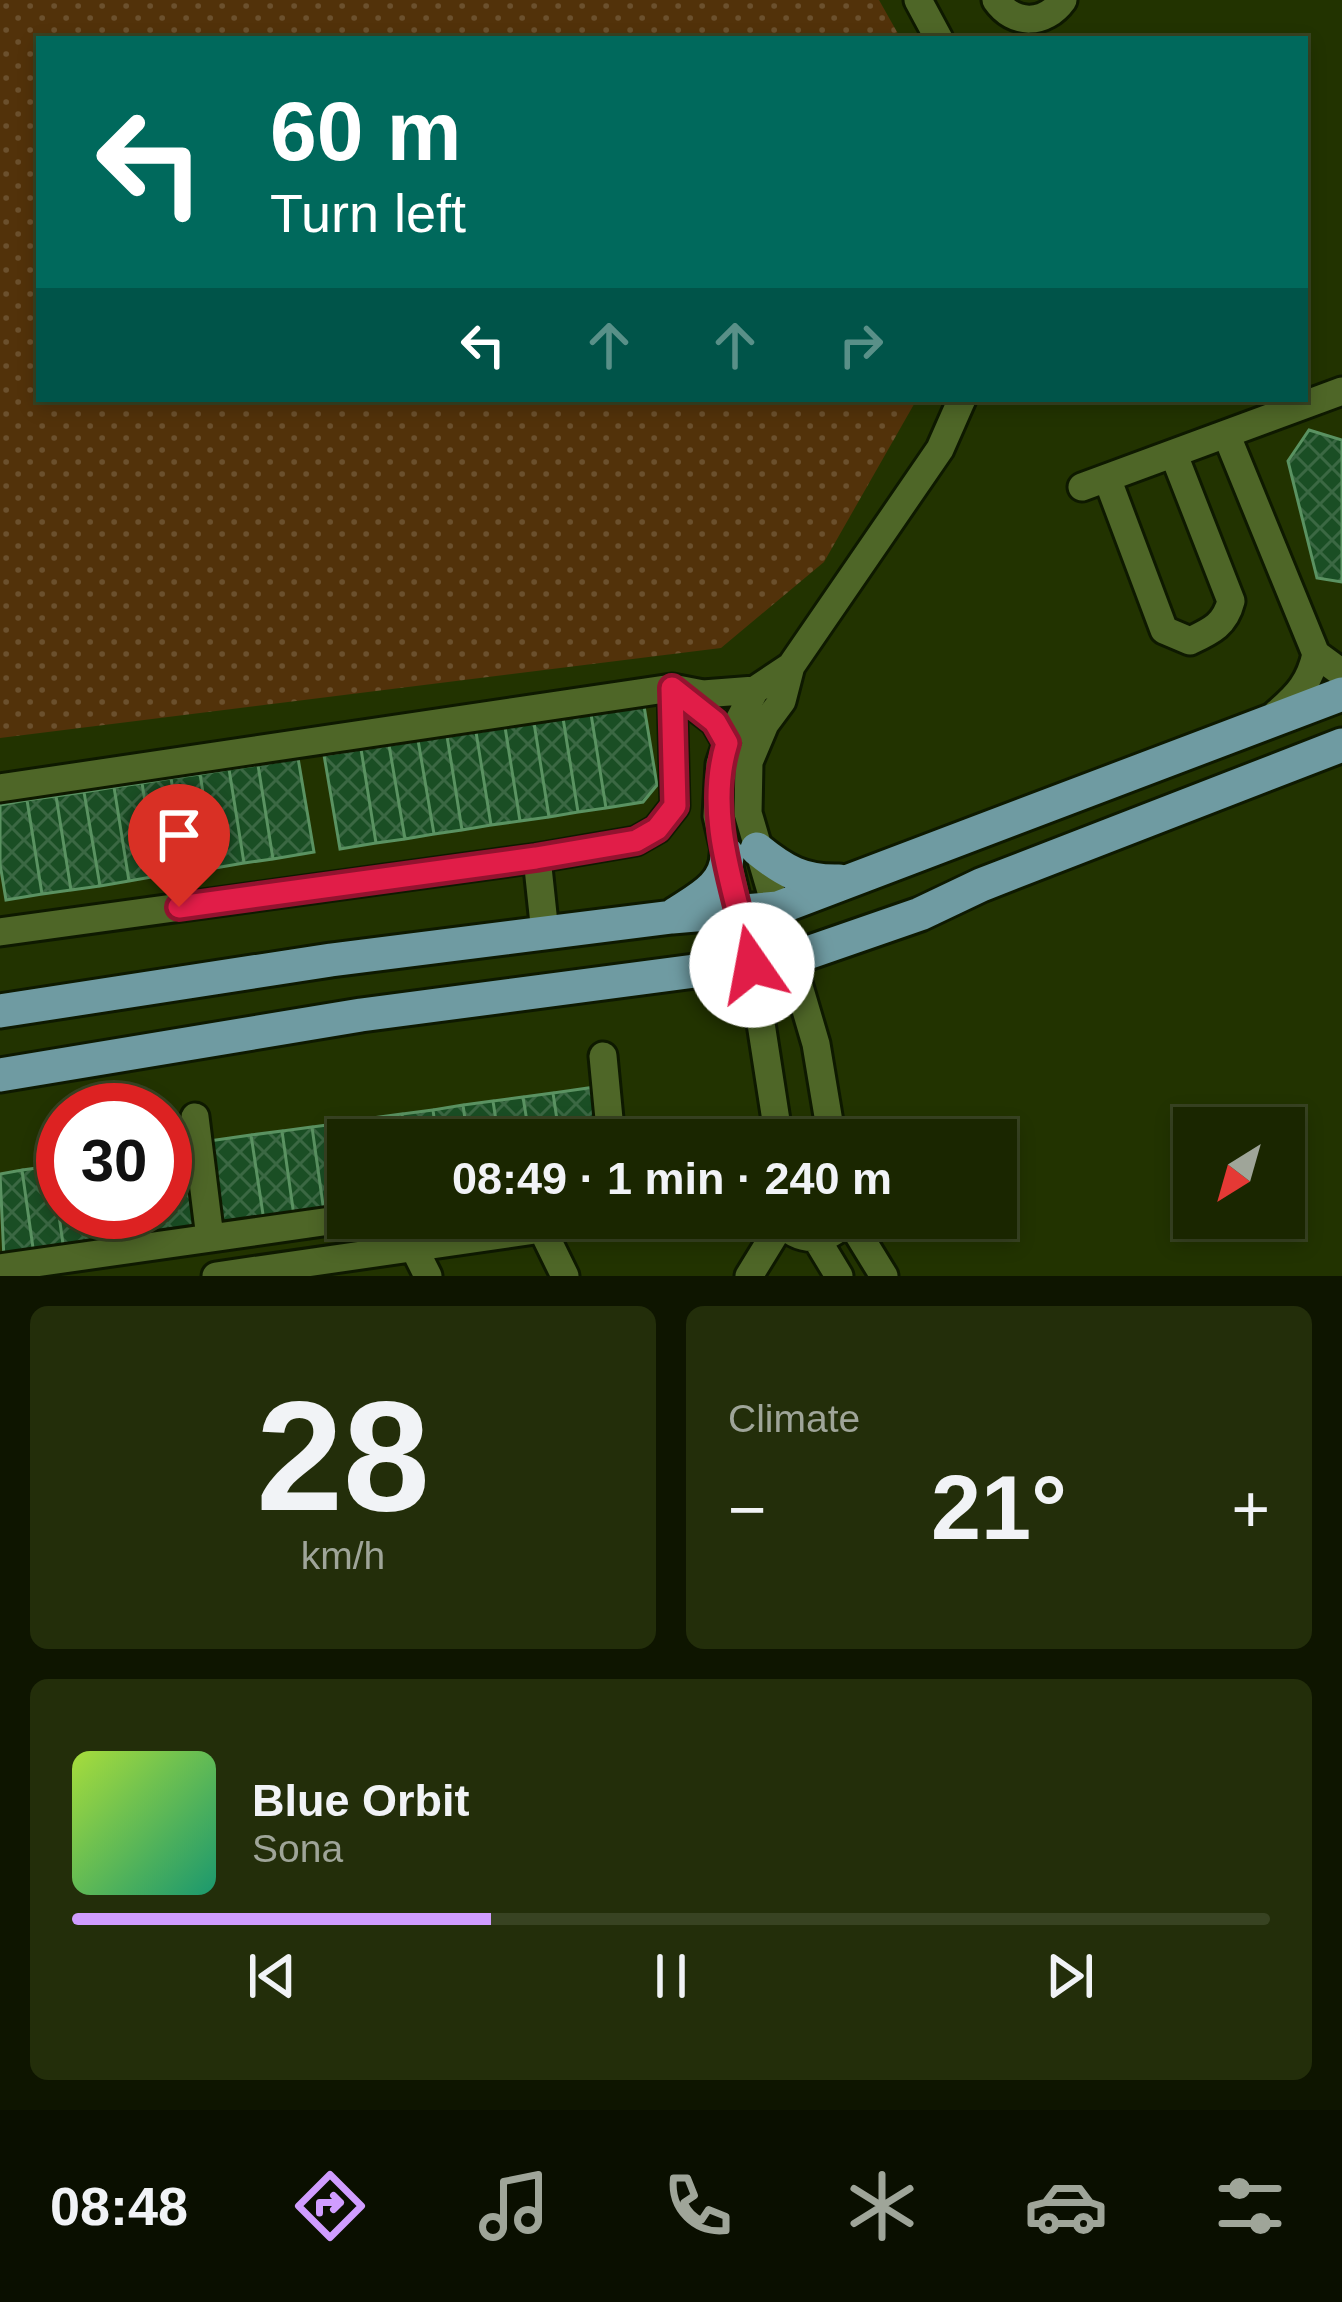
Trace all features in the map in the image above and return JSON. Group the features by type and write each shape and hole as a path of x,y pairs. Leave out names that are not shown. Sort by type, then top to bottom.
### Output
{"main road":[{"path":"0,1011 331,960 672,916 778,908 1342,694"},
{"path":"0,1075 361,1015 793,958 920,914 981,885 1342,745"},
{"path":"672,916 718,882 742,851 815,882 853,881"}],"street":[{"path":"918,0 937,36"},
{"path":"996,0 1020,29 1063,0"},
{"path":"1174,454 1231,601 1227,617 1214,630 1190,641 1164,630 1095,482 1342,392"},
{"path":"776,1119 741,911 749,762 765,724 782,700 791,666 940,449 961,402"},
{"path":"1227,436 1316,655 1342,673"},
{"path":"1265,724 1300,693 1312,674 1316,655"},
{"path":"791,666 755,690 727,743 720,764 717,816 778,908 816,1044 828,1119"},
{"path":"0,788 672,688 703,694 755,690"},
{"path":"672,688 715,722 727,743"},
{"path":"0,932 636,841 657,829 675,806 672,688"},
{"path":"536,858 545,933"},
{"path":"766,1050 816,1044"},
{"path":"603,1056 609,1119"},
{"path":"195,1117 210,1238"},
{"path":"0,1268 327,1221"},
{"path":"216,1276 287,1271 542,1229 565,1276"},
{"path":"749,1276 769,1239"},
{"path":"817,1239 839,1276"},
{"path":"861,1239 882,1275"},
{"path":"414,1248 428,1276"}],"shaded area":[{"path":"0,0 879,0 899,36 36,36 36,402 915,402 824,562 721,648 0,738"}],"building":[{"path":"1309,430 1342,440 1342,582 1317,578 1288,461"},
{"path":"644,706 657,785 643,802 606,808 591,714"},
{"path":"591,714 606,808 578,812 563,718"},
{"path":"563,718 578,812 549,817 534,723"},
{"path":"534,723 549,817 520,821 505,727"},
{"path":"505,727 520,821 491,825 476,732"},
{"path":"476,732 491,825 462,830 447,736"},
{"path":"447,736 462,830 434,834 418,740"},
{"path":"418,740 434,834 405,839 389,745"},
{"path":"389,745 405,839 376,843 361,749"},
{"path":"361,749 376,843 340,849 324,755"},
{"path":"298,758 314,852 273,859 258,765"},
{"path":"258,765 273,859 244,863 229,769"},
{"path":"229,769 244,863 215,868 200,774"},
{"path":"200,774 215,868 186,872 171,778"},
{"path":"171,778 186,872 157,876 142,783"},
{"path":"142,783 157,876 129,881 114,787"},
{"path":"114,787 129,881 100,886 84,792"},
{"path":"84,792 100,886 71,890 56,796"},
{"path":"56,796 71,890 42,894 27,800"},
{"path":"27,800 42,894 6,900 0,864 0,805"},
{"path":"595,1087 600,1119 557,1119 553,1093"},
{"path":"553,1093 557,1119 527,1119 523,1097"},
{"path":"523,1097 527,1119 496,1119 493,1101"},
{"path":"493,1101 496,1119 465,1119 463,1105"},
{"path":"463,1105 465,1119 434,1119 433,1110"},
{"path":"433,1110 434,1119 403,1119 402,1114"},
{"path":"402,1114 403,1119 372,1119"},
{"path":"327,1125 324,1212 312,1127"},
{"path":"312,1127 324,1212 294,1216 282,1131"},
{"path":"282,1131 294,1216 264,1221 251,1135"},
{"path":"251,1135 264,1221 222,1226 209,1141"},
{"path":"36,1168 36,1239 62,1239 64,1251 34,1255 22,1170"},
{"path":"22,1170 34,1255 4,1259 0,1174"},
{"path":"192,1190 198,1232 192,1233"},
{"path":"62,1239 94,1239 95,1247 64,1251"},
{"path":"94,1239 124,1239 124,1242 95,1247"}],"route":[{"path":"179,907 636,841 657,829 675,806 672,688 715,722 727,743 720,764 717,816 752,965"}]}
